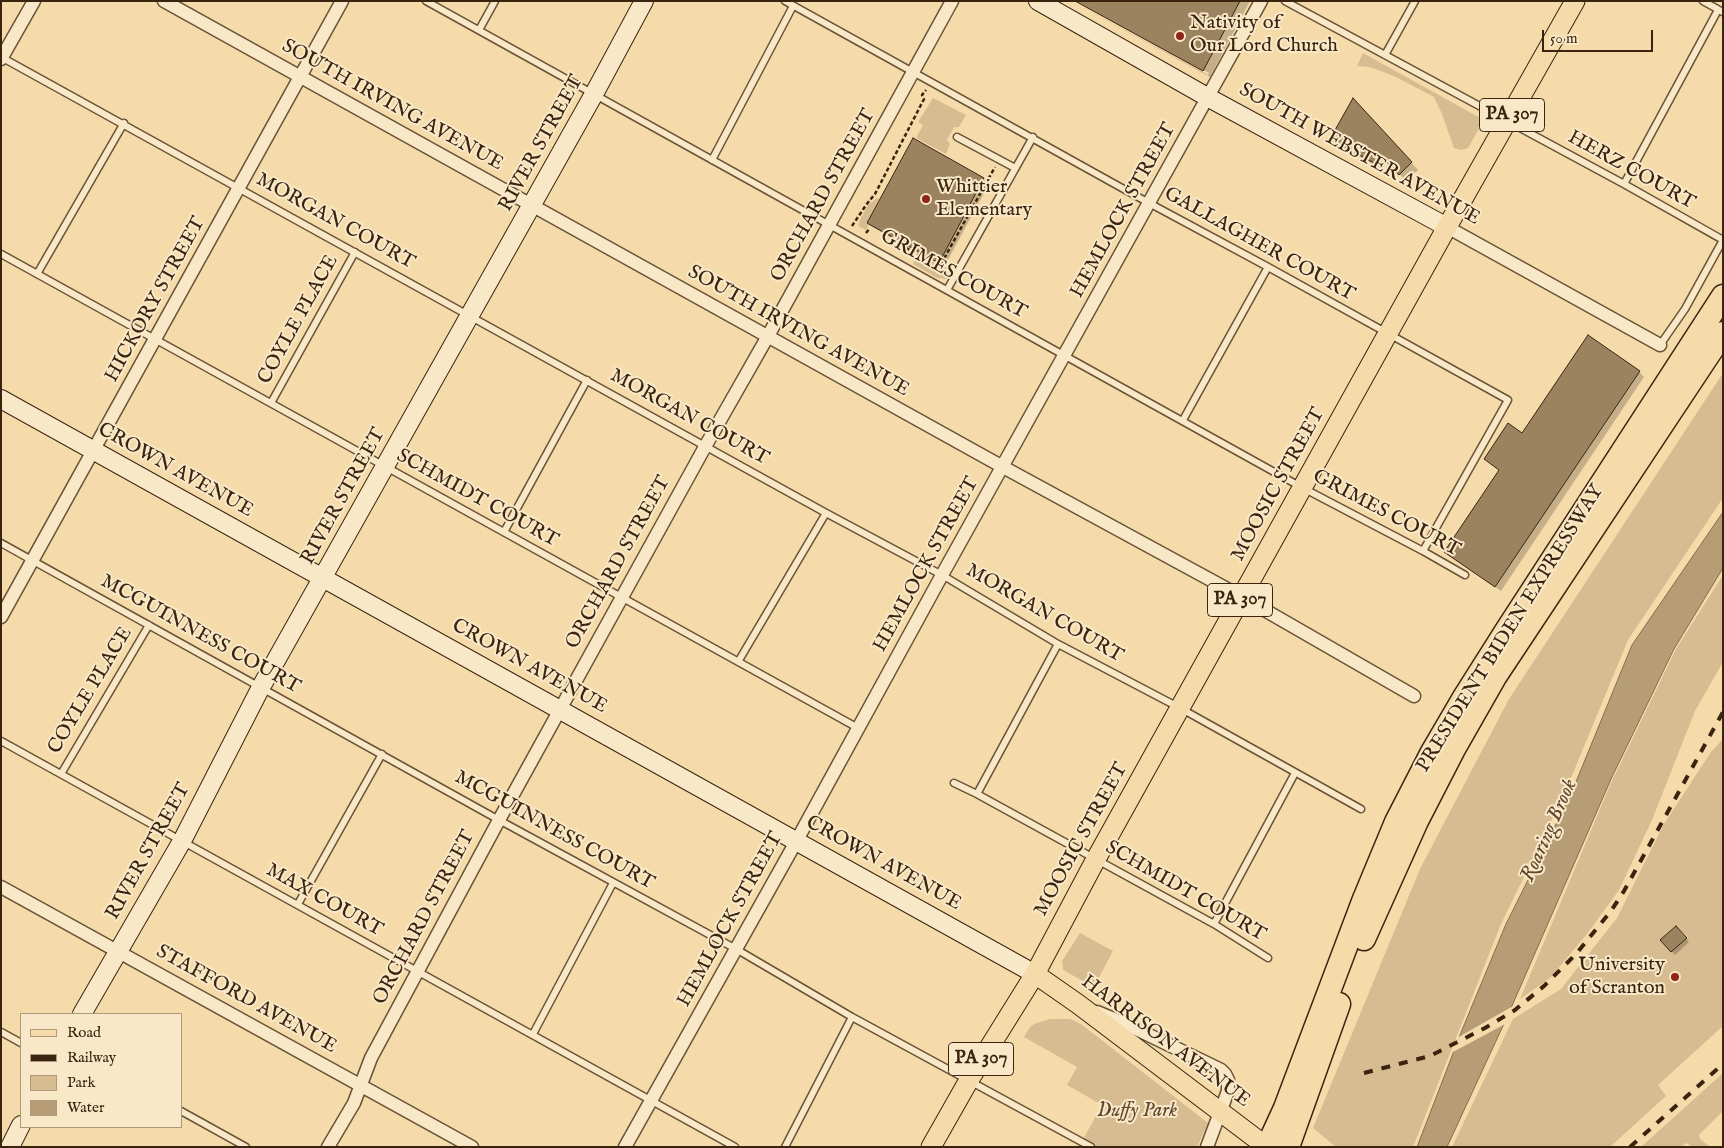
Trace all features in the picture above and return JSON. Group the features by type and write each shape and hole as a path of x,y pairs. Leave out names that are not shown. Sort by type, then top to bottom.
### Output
{"highway":[{"name":"PRESIDENT BIDEN EXPRESSWAY","path":"1267,1147 1285,1108 1364,899 1396,822 1432,752 1463,699 1723,296"},
{"name":"PRESIDENT BIDEN EXPRESSWAY","path":"1288,1147 1362,946 1401,854 1454,749 1495,677 1723,333"}],"main road":[{"name":"RIVER STREET","path":"83,1013 182,841 261,687 386,467 644,1"},
{"name":"SOUTH WEBSTER AVENUE","path":"1038,1 1209,98 1447,227"},
{"name":"MOOSIC STREET","path":"931,1147 969,1080 1035,974 1096,859 1304,488 1447,227 1575,1"},
{"name":"CROWN AVENUE","path":"1,399 1035,974"},
{"name":"HARRISON AVENUE","path":"1035,974 1078,1004 1267,1147"},
{"path":"10,1147 20,1127"}],"street":[{"path":"2,58 34,1"},
{"name":"SOUTH IRVING AVENUE","path":"164,1 1003,467 1242,597 1414,696"},
{"name":"HICKORY STREET","path":"1,617 342,1"},
{"name":"ORCHARD STREET","path":"328,1147 354,1103 371,1058 499,820 914,73 952,1"},
{"name":"HEMLOCK STREET","path":"625,1147 797,840 1148,203 1209,98 1261,1"},
{"name":"SOUTH WEBSTER AVENUE","path":"1447,227 1660,345"},
{"name":"STAFFORD AVENUE","path":"1,887 472,1147"},
{"path":"1078,1004 1126,1024 1221,1070 1228,1080 1228,1085 1221,1112 1207,1147"}],"lane":[{"name":"GRIMES COURT","path":"426,1 1304,488 1465,575"},
{"path":"479,30 495,1"},
{"name":"GALLAGHER COURT","path":"785,1 1508,400 1423,551"},
{"name":"HERZ COURT","path":"1285,1 1624,184 1723,240"},
{"path":"1385,55 1415,1"},
{"path":"1624,184 1720,11 1703,1"},
{"path":"712,160 793,6"},
{"name":"MORGAN COURT","path":"2,58 124,123 826,513 942,575 1058,644 1180,708 1361,808"},
{"path":"37,274 124,123"},
{"path":"958,137 1015,168"},
{"path":"947,290 1033,138"},
{"path":"1660,345 1685,309 1723,240"},
{"name":"COYLE PLACE","path":"271,403 355,252"},
{"name":"SCHMIDT COURT","path":"1,254 858,728"},
{"path":"1183,420 1268,267"},
{"path":"504,532 587,380"},
{"path":"738,662 826,513"},
{"name":"MCGUINNESS COURT","path":"1,543 613,883 736,949 852,1017 1088,1146"},
{"name":"COYLE PLACE","path":"61,774 149,625"},
{"path":"978,794 1058,644"},
{"name":"MAX COURT","path":"1,741 735,1147"},
{"path":"298,904 382,754"},
{"path":"1214,924 1295,773"},
{"name":"SCHMIDT COURT","path":"954,783 978,794 1214,924 1268,958"},
{"path":"533,1034 613,883"},
{"path":"785,1147 852,1017"},
{"path":"1,1032 20,1042"},
{"path":"182,1112 246,1147"}],"path":[{"path":"852,226 875,194 924,99 922,95 932,83"},
{"path":"941,264 1000,160"},
{"path":"900,245 922,256"}],"green space":[{"path":"1363,53 1484,120 1468,148 1461,150 1454,148 1434,97 1394,76 1370,67 1357,66"},
{"path":"933,98 966,115 959,127 954,127 947,140 950,144 946,154 916,138 923,125 918,122"},
{"path":"877,198 879,199 867,223 869,224 866,230 858,226 868,205"},
{"path":"917,256 923,259 924,256 938,265 955,270 951,277 946,279 937,278 913,264"},
{"path":"1723,373 1723,498 1628,640 1564,795 1501,924 1413,1147 1336,1147 1313,1128 1420,869 1509,699"},
{"path":"1723,575 1723,662 1695,711 1652,820 1619,890 1587,934 1550,978 1520,999 1611,783 1676,649"},
{"path":"1723,739 1723,1026 1658,1085 1666,1096 1610,1147 1452,1147 1513,1019 1561,989 1617,918 1664,824 1711,752","holes":["1676,926 1688,937 1671,952 1660,940"]},
{"path":"1080,933 1113,951 1094,987 1063,970 1062,961"},
{"name":"Duffy Park","path":"1050,1019 1070,1019 1081,1024 1208,1123 1197,1147 1087,1147 1081,1143 1102,1105 1067,1085 1077,1067 1024,1037 1034,1024"},
{"path":"1723,1073 1723,1111 1699,1135 1700,1139 1710,1147 1693,1147 1686,1143 1681,1147 1641,1147"}],"water":[{"path":"1723,512 1723,568 1674,649 1612,777 1508,1015 1447,1147 1417,1147 1462,1030 1506,924 1571,794 1632,645"}],"pier":[{"path":"1515,1005 1507,1023 1451,1053 1457,1038"}],"building":[{"name":"Nativity of Our Lord Church","path":"1075,1 1240,1 1203,71"},
{"path":"1353,98 1412,162 1399,175 1379,154 1376,164 1330,139"},
{"name":"Whittier Elementary","path":"913,138 984,178 939,263 867,223"},
{"path":"1588,335 1640,371 1495,587 1444,552 1499,470 1484,459 1508,423 1522,433"},
{"path":"1676,926 1687,938 1671,952 1660,940"}],"railway":[{"path":"1364,1073 1430,1056 1485,1028 1515,1010 1544,986 1576,954 1611,911 1624,891 1723,712"},
{"path":"1630,1147 1723,1064"}],"place":[{"name":"Nativity of Our Lord Church","path":"1180,36"},
{"name":"Whittier Elementary","path":"926,199"},
{"name":"University of Scranton","path":"1675,977"}],"water label":[{"name":"Roaring Brook","path":"1550,831"}]}
